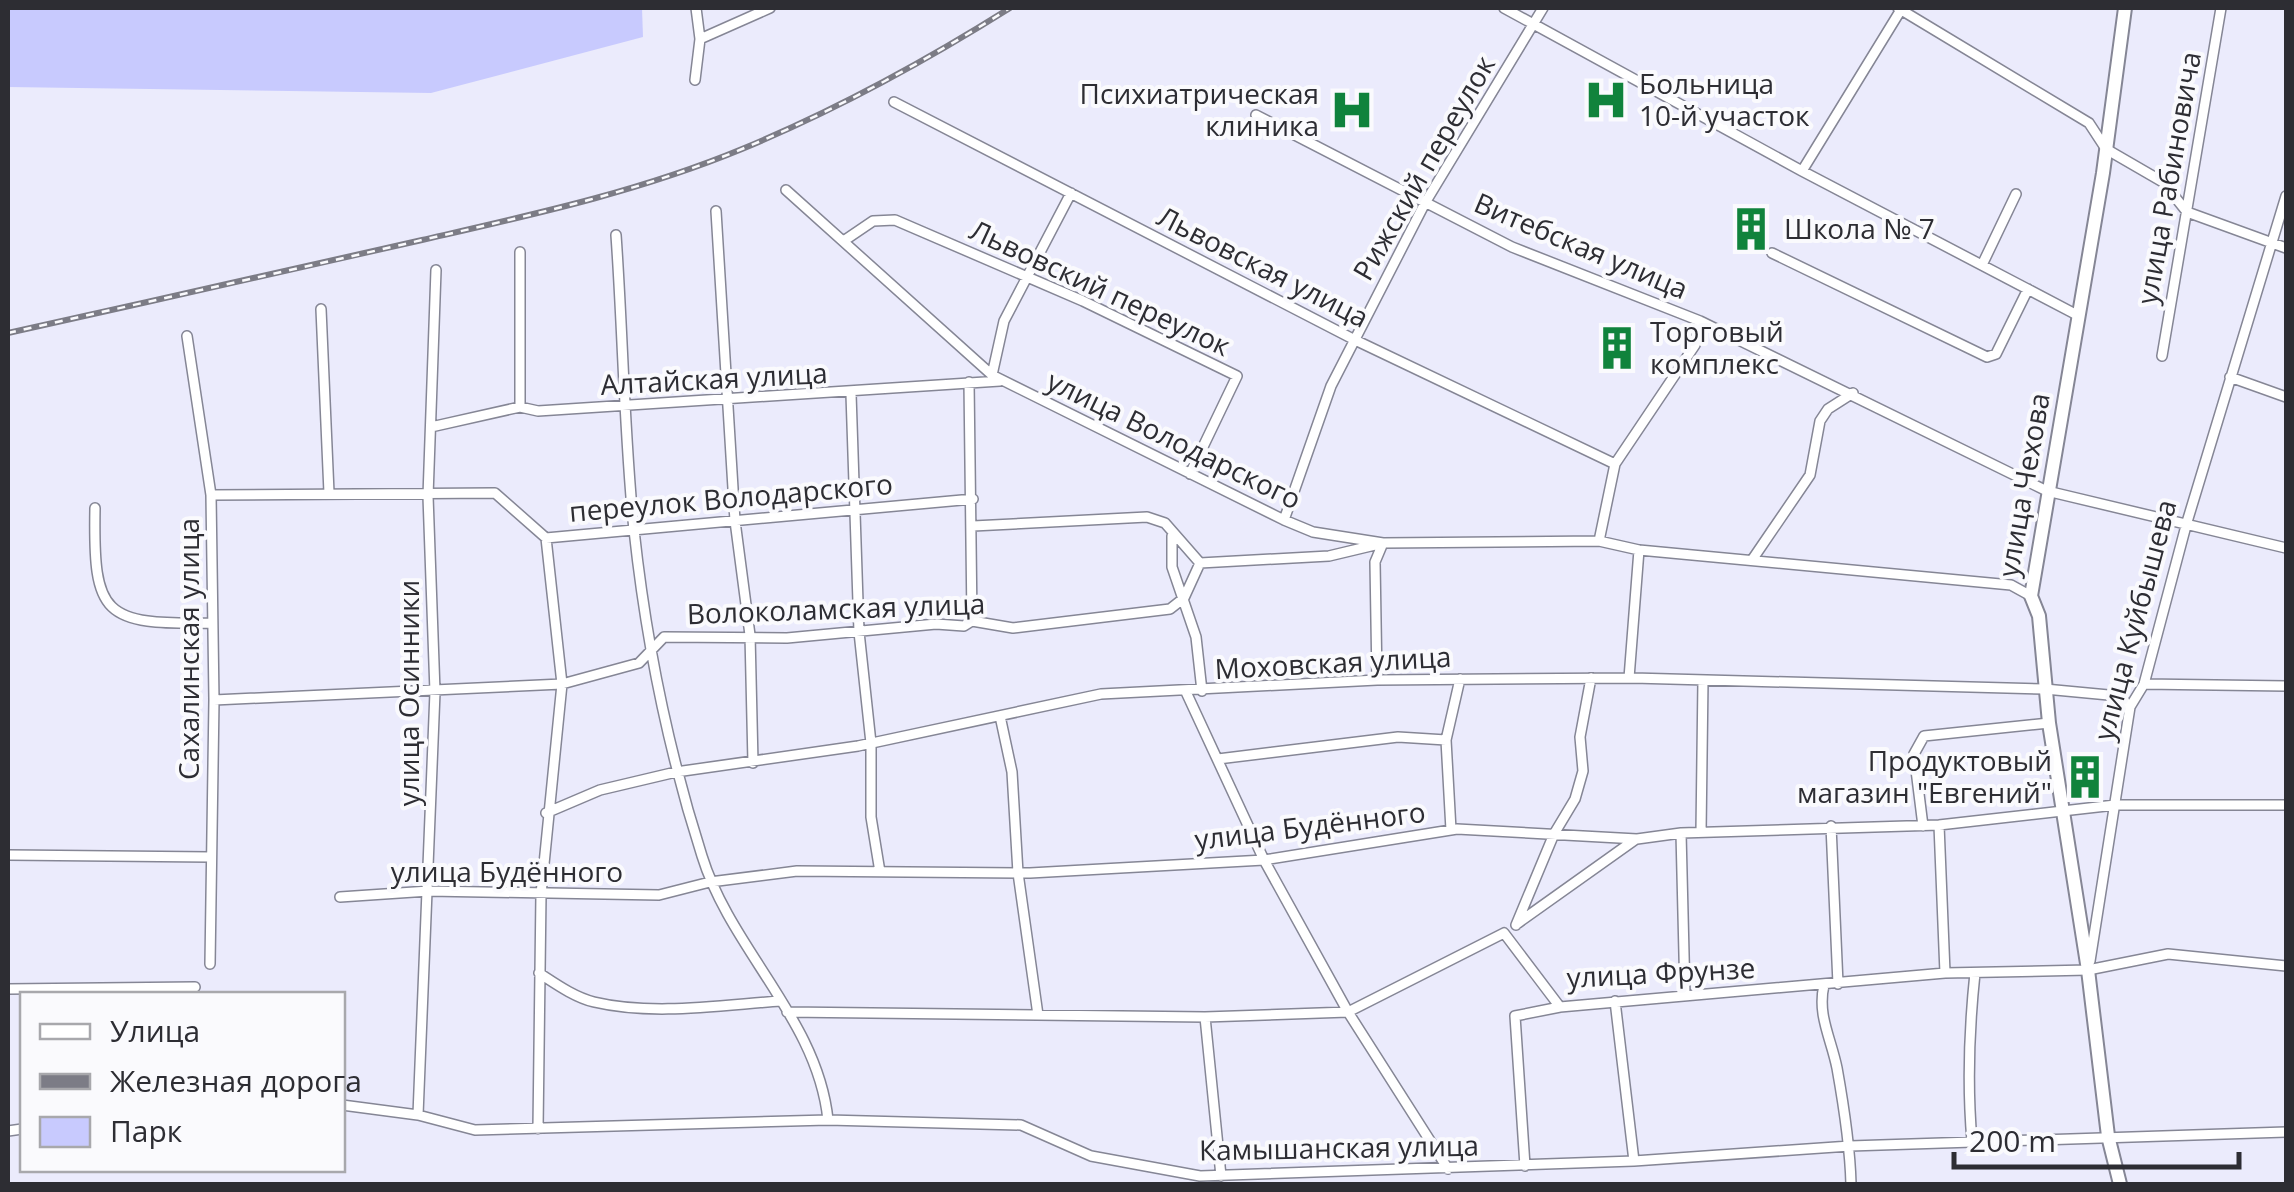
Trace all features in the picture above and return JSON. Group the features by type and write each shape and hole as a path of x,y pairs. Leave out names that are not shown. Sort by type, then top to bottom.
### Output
{"street":[{"path":"695,80 700,38 696,8"},
{"path":"700,38 770,8"},
{"path":"1504,8 2079,316"},
{"name":"Рижский переулок","path":"1284,520 1330,386 1425,202 1542,8"},
{"path":"1802,171 1901,8 2089,123 2106,149 2163,182 2187,212 2286,248"},
{"name":"улица Чехова","path":"2088,970 2049,723 2040,616 2031,596 2106,149 2125,8"},
{"name":"улица Рабиновича","path":"2162,356 2221,8"},
{"name":"Львовская улица","path":"894,102 1355,340 1615,464"},
{"name":"Витебская улица","path":"1256,114 1512,247 1700,321 2047,490 2286,548"},
{"name":"улица Володарского","path":"786,190 1002,381 1313,532 1383,542 1599,541 1638,550 2010,585 2031,596"},
{"path":"992,374 1004,321 1071,194"},
{"path":"1982,265 2016,194"},
{"name":"улица Куйбышева","path":"2120,1184 2108,1136 2088,970 2130,707 2144,684 2187,522 2286,196"},
{"path":"716,211 731,400 735,521 750,635 753,762"},
{"name":"Львовский переулок","path":"846,240 873,221 895,220 1025,276 1237,376 1190,474"},
{"path":"616,235 634,527 651,652 676,772 710,882 819,1068 828,1120"},
{"path":"520,252 520,407"},
{"path":"1772,252 1987,357 1996,354 2028,289"},
{"name":"улица Осинники","path":"418,1115 436,692 428,496 436,270"},
{"path":"321,309 329,494"},
{"path":"1599,541 1615,464 1695,345 1700,321"},
{"name":"Сахалинская улица","path":"187,336 211,495 214,700 210,964"},
{"path":"2230,376 2286,397"},
{"name":"Алтайская улица","path":"431,427 520,407 538,411 851,394 1002,381"},
{"path":"969,382 972,620"},
{"path":"1752,560 1810,475 1820,421 1828,409 1852,393"},
{"path":"851,394 859,632 872,743 871,816 880,872"},
{"name":"переулок Володарского","path":"211,495 495,493 546,538 973,499"},
{"path":"95,508 94,576 101,595 133,620 212,623"},
{"path":"972,526 1147,517 1165,524 1200,563 1311,558 1383,542"},
{"path":"1172,536 1172,567 1196,637 1202,691"},
{"path":"538,1129 541,894 546,813 562,684 546,538"},
{"path":"1377,680 1374,562 1383,542"},
{"path":"1630,678 1638,550"},
{"path":"1184,598 1200,563"},
{"name":"Волоколамская улица","path":"214,700 562,684 639,663 664,637 786,638 936,624 964,626 972,620 1014,628 1170,609 1184,598"},
{"path":"1516,925 1554,834 1575,798 1583,771 1580,737 1591,678"},
{"name":"Моховская улица","path":"546,813 600,790 676,772 872,743 1101,694 1377,680 1630,678 2045,689 2119,696 2130,707"},
{"path":"1451,830 1446,740 1460,679"},
{"path":"1701,832 1703,680"},
{"path":"2144,684 2286,686"},
{"path":"1186,692 1264,860 1348,1012 1448,1169"},
{"path":"1000,716 1012,772 1018,872 1038,1015"},
{"path":"1923,826 1914,754 1924,736 2049,723"},
{"path":"1218,759 1398,737 1446,740"},
{"name":"улица Будённого","path":"340,898 429,890 659,895 710,882 797,872 1018,872 1264,860 1451,830 1637,839 1680,832 1939,825 2115,805 2286,805"},
{"path":"1939,825 1945,974"},
{"path":"1831,826 1838,984"},
{"path":"1680,832 1685,995"},
{"path":"788,1012 1206,1017 1348,1012 1504,933 1637,839"},
{"path":"8,855 210,856"},
{"name":"улица Фрунзе","path":"1504,933 1560,1007 1945,974 2088,970 2168,954 2286,966"},
{"path":"539,973 575,995 606,1004 671,1007 781,1001"},
{"path":"1972,1141 1966,1069 1971,1053 1975,973"},
{"path":"1824,985 1819,1006 1836,1065 1850,1146 1851,1184"},
{"path":"8,989 194,987"},
{"path":"1615,1001 1634,1161"},
{"path":"1525,1166 1516,1016 1560,1007"},
{"path":"1206,1017 1221,1176"},
{"name":"Камышанская улица","path":"345,1106 418,1115 474,1130 828,1120 1021,1125 1092,1156 1200,1176 1525,1166 1972,1141 2286,1132"}],"green space":[{"path":"8,8 642,8 643,37 431,93 8,87"}],"railway":[{"path":"8,333 503,221 663,178 742,149 845,101 1010,8"}],"place":[{"name":"Больница 10-й участок","path":"1606,100"},
{"name":"Психиатрическая клиника","path":"1352,110"},
{"name":"Школа № 7","path":"1751,229"},
{"name":"Торговый комплекс","path":"1617,348"},
{"name":"Продуктовый магазин \"Евгений\"","path":"2085,777"}]}
